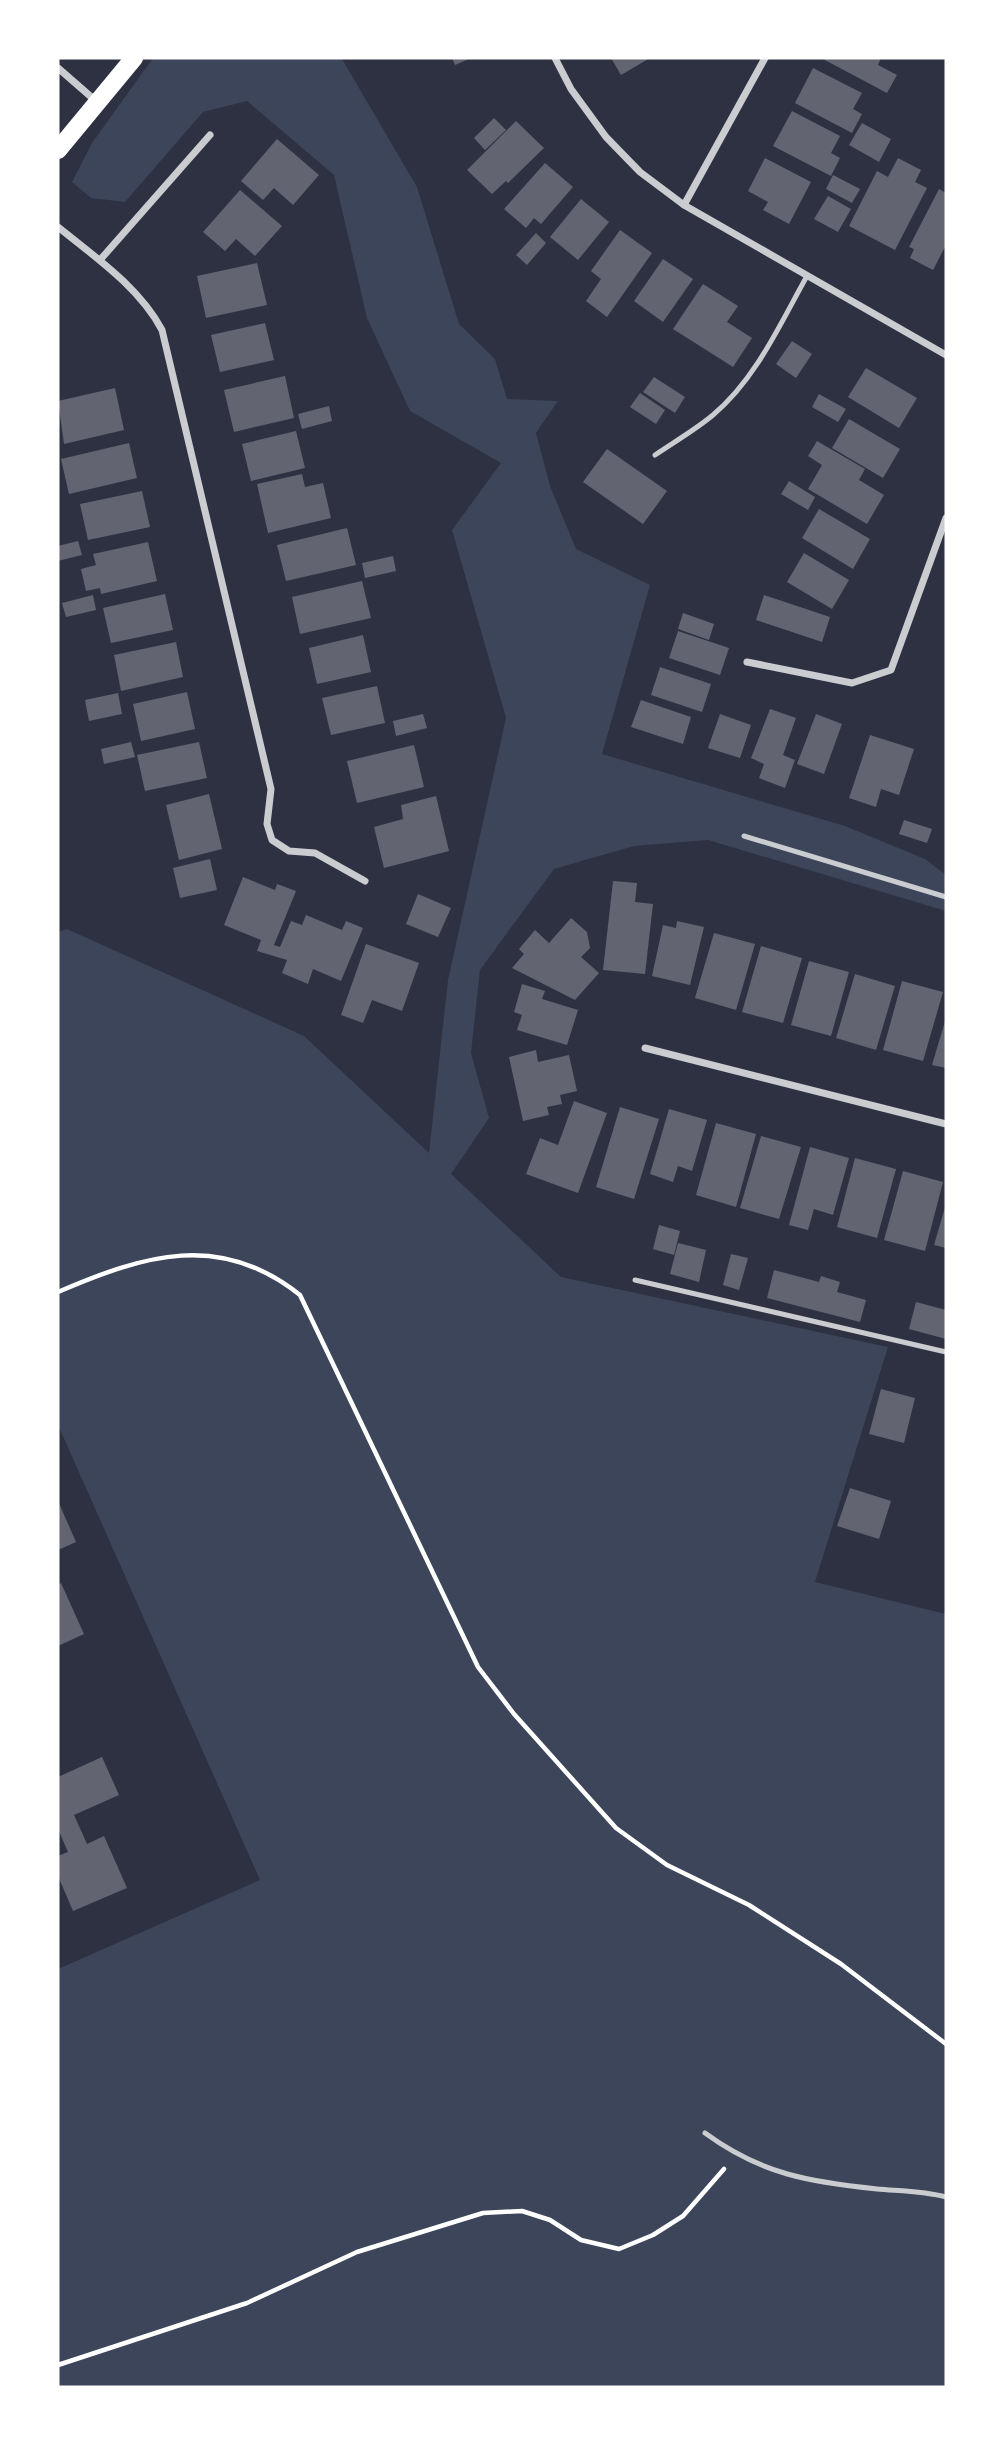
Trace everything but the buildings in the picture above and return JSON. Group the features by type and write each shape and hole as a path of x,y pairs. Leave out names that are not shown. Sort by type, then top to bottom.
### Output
{"main road":[{"path":"58,150 134,58"}],"street":[{"path":"555,58 576,97 606,137 640,172 684,205 946,355"},
{"path":"684,205 765,58"},
{"path":"58,68 98,102"},
{"path":"100,260 210,135"},
{"path":"58,227 100,260 150,308 162,330 271,789 267,824 272,840 289,851 315,853 365,881"},
{"path":"747,662 852,683 891,670 946,517"},
{"path":"645,1048 946,1124"}],"lane":[{"path":"655,455 713,415 738,390 755,366 807,276"},
{"path":"744,836 946,897"},
{"path":"635,1280 946,1352"},
{"path":"705,2133 736,2156 772,2171 825,2182 946,2197"}],"path":[{"path":"58,1292 142,1260 189,1256 247,1262 276,1276 300,1295 478,1667 514,1714 616,1828 646,1852 749,1905 841,1964 946,2044"},
{"path":"58,2365 247,2303 357,2252 484,2213 522,2211 550,2220 581,2240 620,2249 653,2235 683,2217 736,2156"}],"shaded area":[{"path":"153,58 342,59 417,187 459,324 495,359 507,399 558,401 536,433 550,486 576,549 650,585 602,754 845,826 925,859 946,875 946,911 708,840 634,846 554,869 480,970 471,1053 489,1118 451,1174 561,1277 888,1347 815,1582 946,1614 946,2387 58,2387 58,1969 260,1880 58,1425 58,932 67,929 304,1036 429,1153 448,980 506,718 452,530 501,463 410,411 367,318 334,175 247,101 203,112 125,202 91,198 72,182 92,143"}]}
